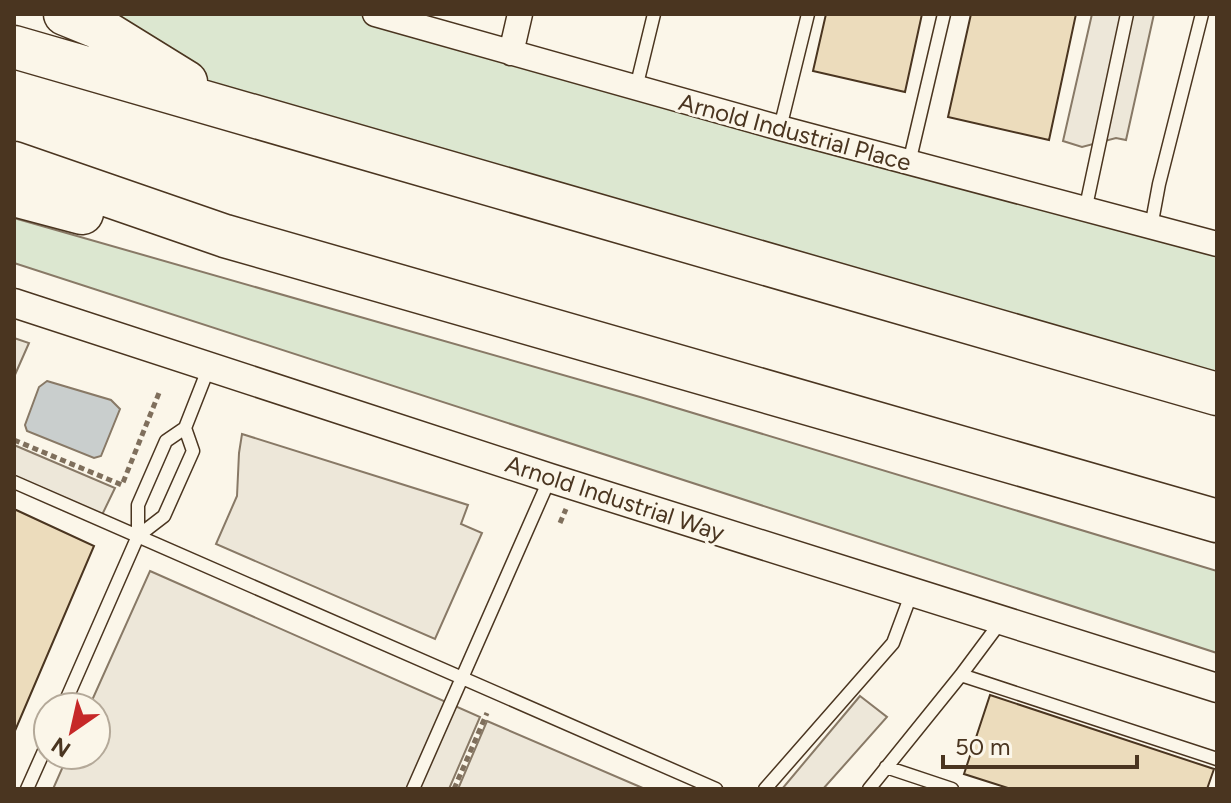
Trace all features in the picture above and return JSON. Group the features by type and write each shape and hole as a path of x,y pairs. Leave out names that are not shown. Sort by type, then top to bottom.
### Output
{"highway":[{"path":"65,14 97,27 231,110"},
{"path":"14,47 1217,394"},
{"path":"14,163 225,236 1217,521"},
{"path":"14,195 123,223 225,236"}],"street":[{"name":"Arnold Industrial Place","path":"375,14 780,128 1217,244"},
{"path":"511,53 520,14"},
{"name":"Arnold Industrial Way","path":"14,303 550,478 1217,688"}],"lane":[{"path":"636,88 654,14"},
{"path":"780,128 808,14"},
{"path":"909,163 944,14"},
{"path":"1085,211 1127,14"},
{"path":"1151,227 1202,14"},
{"path":"70,691 138,536 138,505 166,441 185,428 210,366"},
{"path":"138,536 164,516 193,451 185,428"},
{"path":"413,789 550,478"},
{"path":"14,482 716,789"},
{"path":"765,789 893,643 912,592"},
{"path":"869,789 1002,620"},
{"path":"961,675 1217,759"},
{"path":"886,767 952,789"}],"path":[{"path":"14,440 122,485 159,393"},
{"path":"454,789 487,713"}],"green space":[{"path":"65,14 375,14 1217,244 1217,401 231,110"},
{"path":"14,218 640,397 1217,571 1217,653 14,263"}],"shaded area":[{"path":"1092,14 1154,14 1126,140 1116,138 1082,147 1063,141"},
{"path":"14,338 29,343 14,377"},
{"path":"47,381 111,400 120,409 101,456 94,458 27,431 25,425 39,387"},
{"path":"242,434 468,505 461,524 482,533 435,639 216,544 237,496"},
{"path":"14,445 115,488 101,517 14,479"},
{"path":"150,571 480,717 449,789 53,789 61,771 112,771 112,691 96,691"},
{"path":"860,696 887,717 823,789 782,789"},
{"path":"487,721 645,789 458,789"}],"building":[{"path":"826,14 922,14 905,92 813,71"},
{"path":"971,14 1076,14 1049,140 948,117"},
{"path":"14,509 94,546 14,733"},
{"path":"990,695 1214,769 1207,789 1011,789 964,774"}]}
